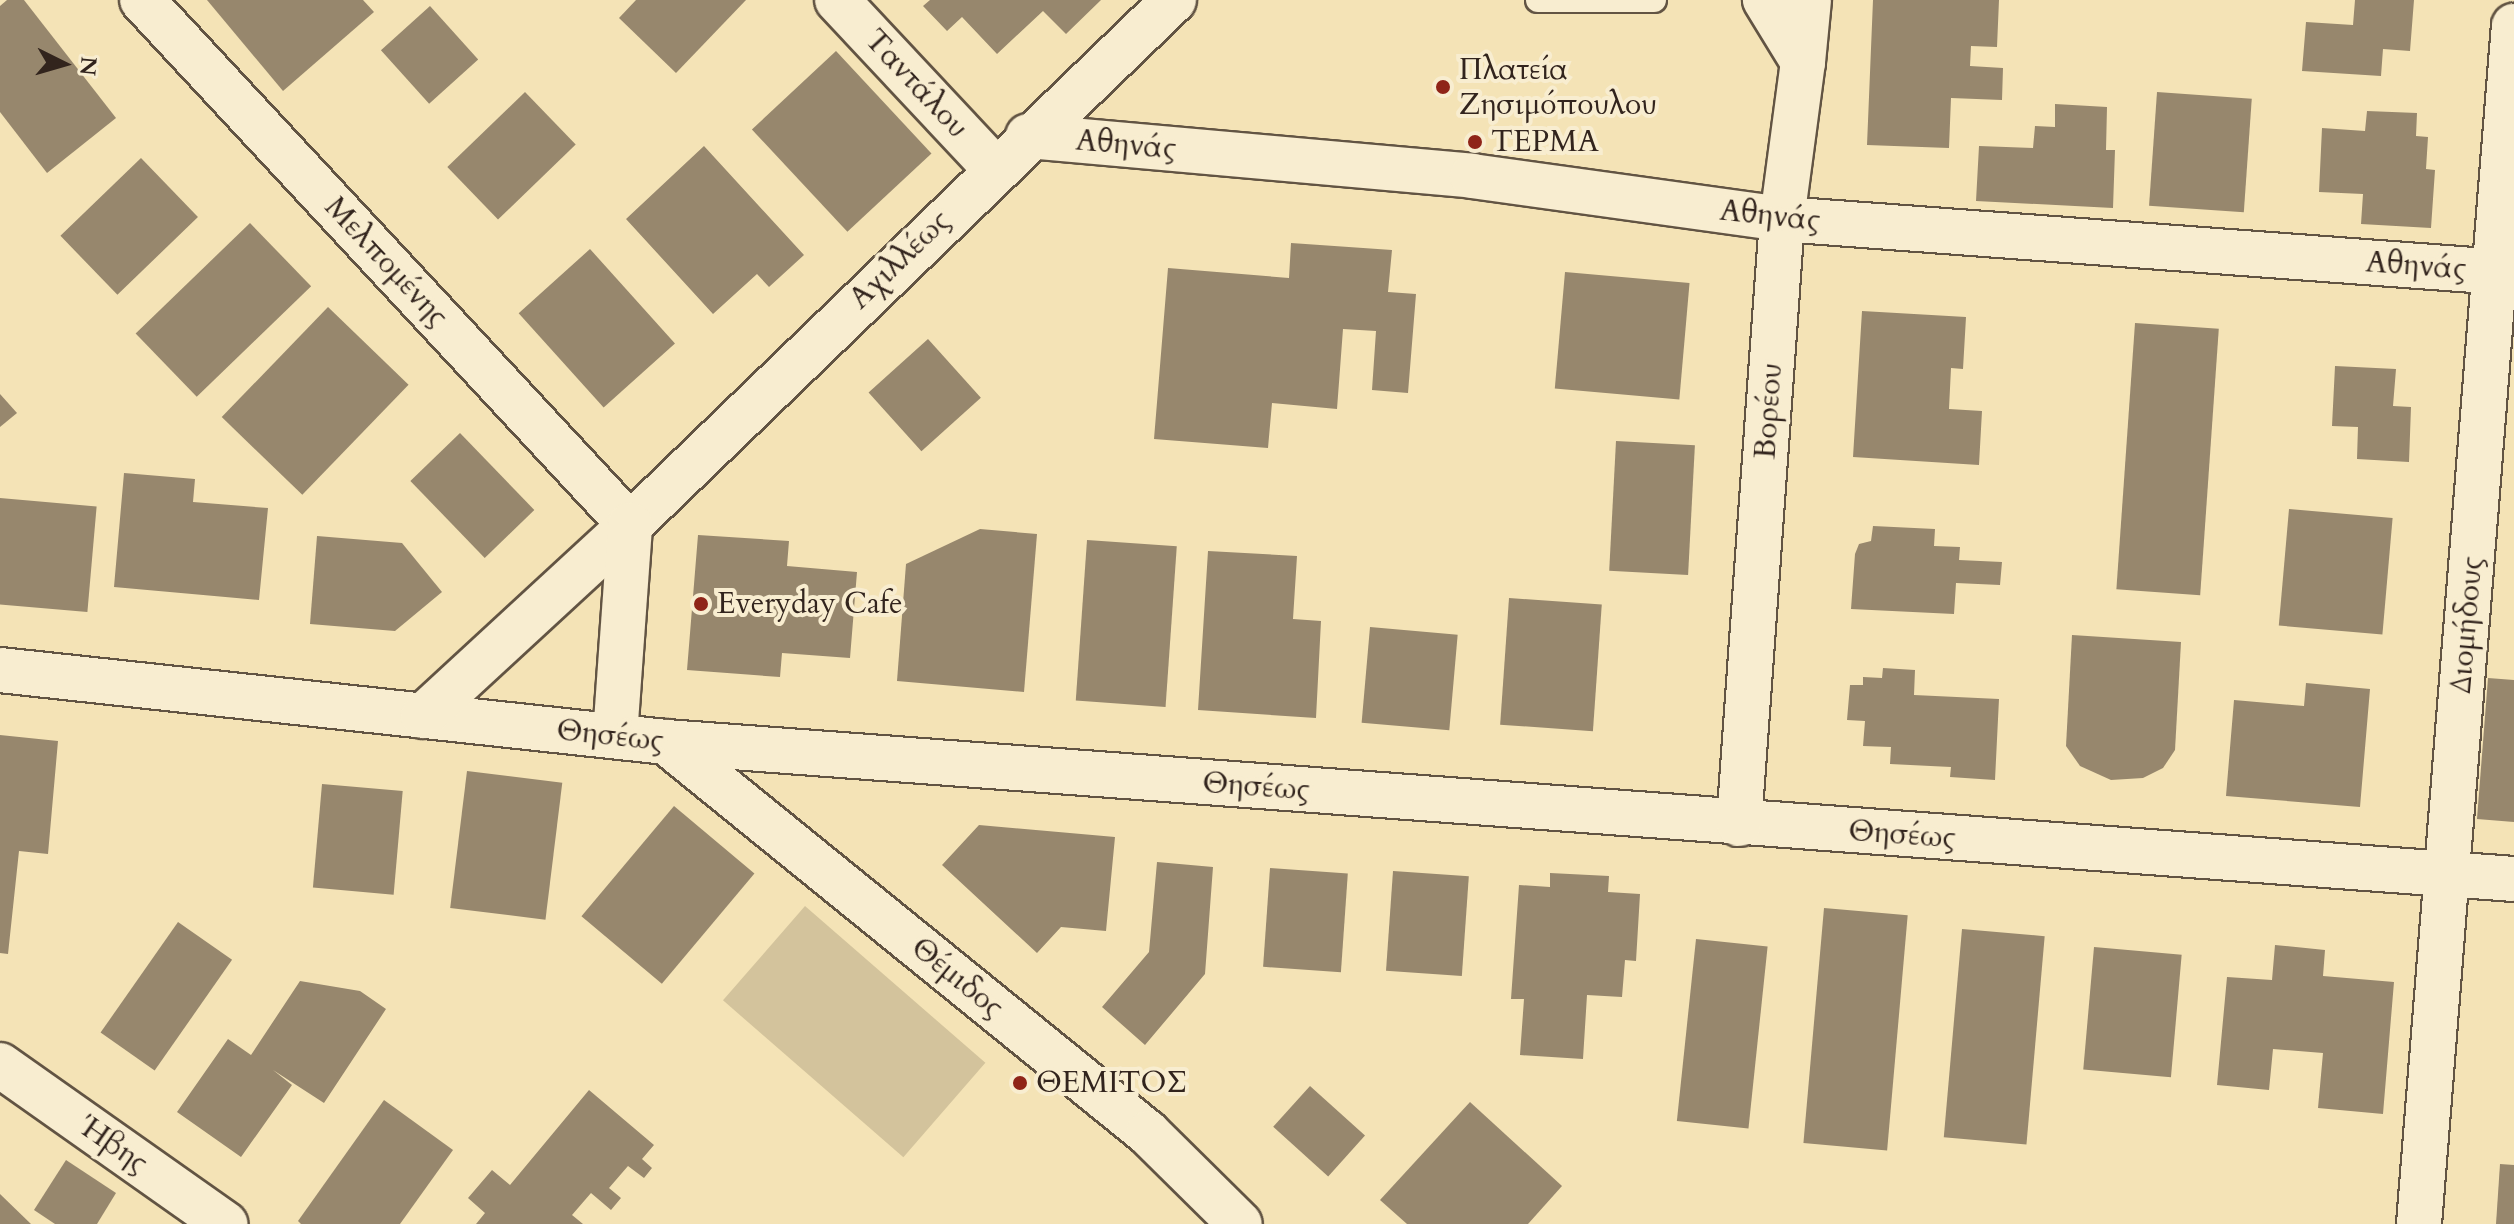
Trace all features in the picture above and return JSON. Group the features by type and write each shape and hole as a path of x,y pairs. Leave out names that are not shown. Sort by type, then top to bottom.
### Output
{"street":[{"name":"Μελπομένης","path":"142,0 630,525"},
{"name":"Ταντάλου","path":"837,0 994,168"},
{"name":"Αχιλλέως","path":"423,716 630,525 994,168 1174,0"},
{"path":"1765,0 1803,62"},
{"name":"Βορέου","path":"1739,824 1782,219 1809,0"},
{"name":"Διομήδους","path":"2419,1224 2447,873 2504,272 2514,26"},
{"name":"Αθηνάς","path":"1028,136 1472,176 1782,219 2504,272"},
{"path":"615,736 630,525"},
{"name":"Θησέως","path":"0,670 666,742 1739,824 2514,879"},
{"name":"Θέμιδος","path":"666,742 1148,1133 1240,1224"},
{"name":"Ήβης","path":"0,1065 225,1224"}],"lane":[{"path":"1538,0 1654,0"}],"shaded area":[{"path":"805,906 985,1063 903,1157 723,1000"}],"building":[{"path":"7,0 24,0 116,118 47,173 0,112 0,6"},
{"path":"207,0 363,0 374,12 283,91"},
{"path":"636,0 746,0 676,73 619,18"},
{"path":"930,0 1101,0 1066,34 1043,11 997,54 962,17 947,31 923,6"},
{"path":"1873,0 1999,0 1997,47 1971,46 1970,66 2003,68 2002,100 1951,98 1949,148 1867,145"},
{"path":"2355,0 2414,0 2410,51 2383,49 2381,76 2302,71 2306,22 2353,25"},
{"path":"430,6 478,60 429,104 381,50"},
{"path":"836,51 931,153 847,232 752,129"},
{"path":"525,92 576,145 498,220 447,167"},
{"path":"2157,92 2252,99 2244,212 2149,206"},
{"path":"2055,104 2107,107 2106,150 2115,150 2113,208 1976,201 1979,146 2033,148 2035,126 2055,127"},
{"path":"2367,111 2417,113 2416,136 2428,137 2426,169 2435,170 2431,228 2361,224 2363,194 2319,192 2322,128 2365,131"},
{"path":"704,146 804,255 769,287 757,274 713,314 626,219"},
{"path":"141,158 198,217 117,295 60,236"},
{"path":"250,223 311,286 197,397 136,333"},
{"path":"1291,243 1392,250 1388,292 1416,294 1408,393 1372,390 1376,331 1343,329 1337,409 1272,403 1268,448 1154,439 1168,268 1289,278"},
{"path":"590,249 675,343 604,408 519,313"},
{"path":"1565,272 1690,283 1679,399 1555,389"},
{"path":"328,307 409,385 302,495 222,417"},
{"path":"1862,311 1966,317 1963,369 1951,368 1949,409 1982,411 1979,465 1853,457"},
{"path":"2135,323 2219,329 2200,595 2116,589"},
{"path":"928,339 981,398 921,451 869,393"},
{"path":"2335,366 2396,369 2393,406 2411,407 2409,462 2357,459 2358,427 2332,426"},
{"path":"0,394 17,413 0,427"},
{"path":"460,433 534,510 485,558 410,481"},
{"path":"1616,441 1695,445 1688,575 1609,571"},
{"path":"124,473 195,479 193,502 268,508 259,600 114,587"},
{"path":"0,498 97,506 87,612 0,604"},
{"path":"2289,509 2393,518 2382,635 2279,626"},
{"path":"1873,526 1935,529 1934,546 1960,547 1959,560 2002,562 2000,585 1956,583 1954,614 1851,609 1855,554 1859,544 1871,541"},
{"path":"980,529 1037,534 1024,692 897,681 906,564"},
{"path":"698,535 789,541 787,566 857,572 850,658 782,653 780,677 687,670"},
{"path":"317,536 402,543 442,592 395,631 310,624"},
{"path":"1087,540 1177,546 1166,707 1076,701"},
{"path":"1208,551 1297,556 1293,619 1321,621 1316,718 1198,710"},
{"path":"1509,598 1602,604 1593,731 1500,725"},
{"path":"1370,627 1458,635 1449,730 1362,723"},
{"path":"2072,635 2181,642 2175,750 2163,768 2143,778 2111,780 2080,766 2066,746"},
{"path":"1883,668 1915,670 1914,695 1999,699 1995,780 1950,777 1951,767 1890,764 1891,747 1863,746 1865,721 1847,720 1850,685 1863,685 1863,677 1882,678"},
{"path":"2488,678 2514,680 2514,822 2477,819"},
{"path":"2306,683 2370,689 2360,807 2226,796 2234,700 2304,706"},
{"path":"0,735 58,741 48,854 19,851 8,954 0,953"},
{"path":"467,771 562,783 545,920 450,908"},
{"path":"322,784 403,791 394,895 313,888"},
{"path":"674,806 754,873 662,984 581,916"},
{"path":"979,825 1115,837 1106,931 1061,927 1037,953 942,865"},
{"path":"1157,862 1213,867 1205,974 1145,1045 1102,1007 1149,952"},
{"path":"1270,868 1348,873 1341,972 1263,967"},
{"path":"1393,871 1469,876 1462,976 1386,971"},
{"path":"1550,873 1609,876 1608,892 1640,894 1636,961 1625,960 1622,997 1587,995 1583,1059 1520,1055 1524,999 1511,999 1519,885 1550,887"},
{"path":"1824,908 1908,915 1887,1150 1803,1143"},
{"path":"178,922 232,960 155,1070 101,1033"},
{"path":"1962,929 2045,936 2026,1144 1944,1137"},
{"path":"1696,939 1768,947 1748,1129 1677,1121"},
{"path":"2275,945 2325,950 2323,976 2394,982 2383,1114 2318,1108 2323,1053 2273,1049 2269,1090 2217,1085 2227,977 2272,980"},
{"path":"2094,947 2182,955 2171,1077 2083,1070"},
{"path":"300,981 360,991 386,1009 324,1103 273,1070 292,1085 241,1157 177,1112 228,1039 251,1055"},
{"path":"1310,1086 1365,1136 1328,1176 1273,1127"},
{"path":"589,1090 654,1145 642,1159 652,1168 644,1178 628,1166 609,1188 621,1198 611,1210 591,1193 572,1215 583,1224 476,1224 485,1213 468,1198 492,1170 510,1185"},
{"path":"384,1100 453,1150 400,1224 301,1224 298,1221"},
{"path":"1470,1102 1562,1186 1528,1224 1407,1224 1380,1200"},
{"path":"66,1160 116,1193 97,1224 55,1224 34,1210"},
{"path":"2500,1164 2514,1165 2514,1224 2496,1224"},
{"path":"0,1194 31,1224 0,1224"}],"place":[{"name":"Πλατεία Ζησιμόπουλου","path":"1443,87"},
{"name":"ΤΕΡΜΑ","path":"1475,142"},
{"name":"Everyday Cafe","path":"701,604"},
{"name":"ΘΕΜΙΤΟΣ","path":"1020,1083"}]}
